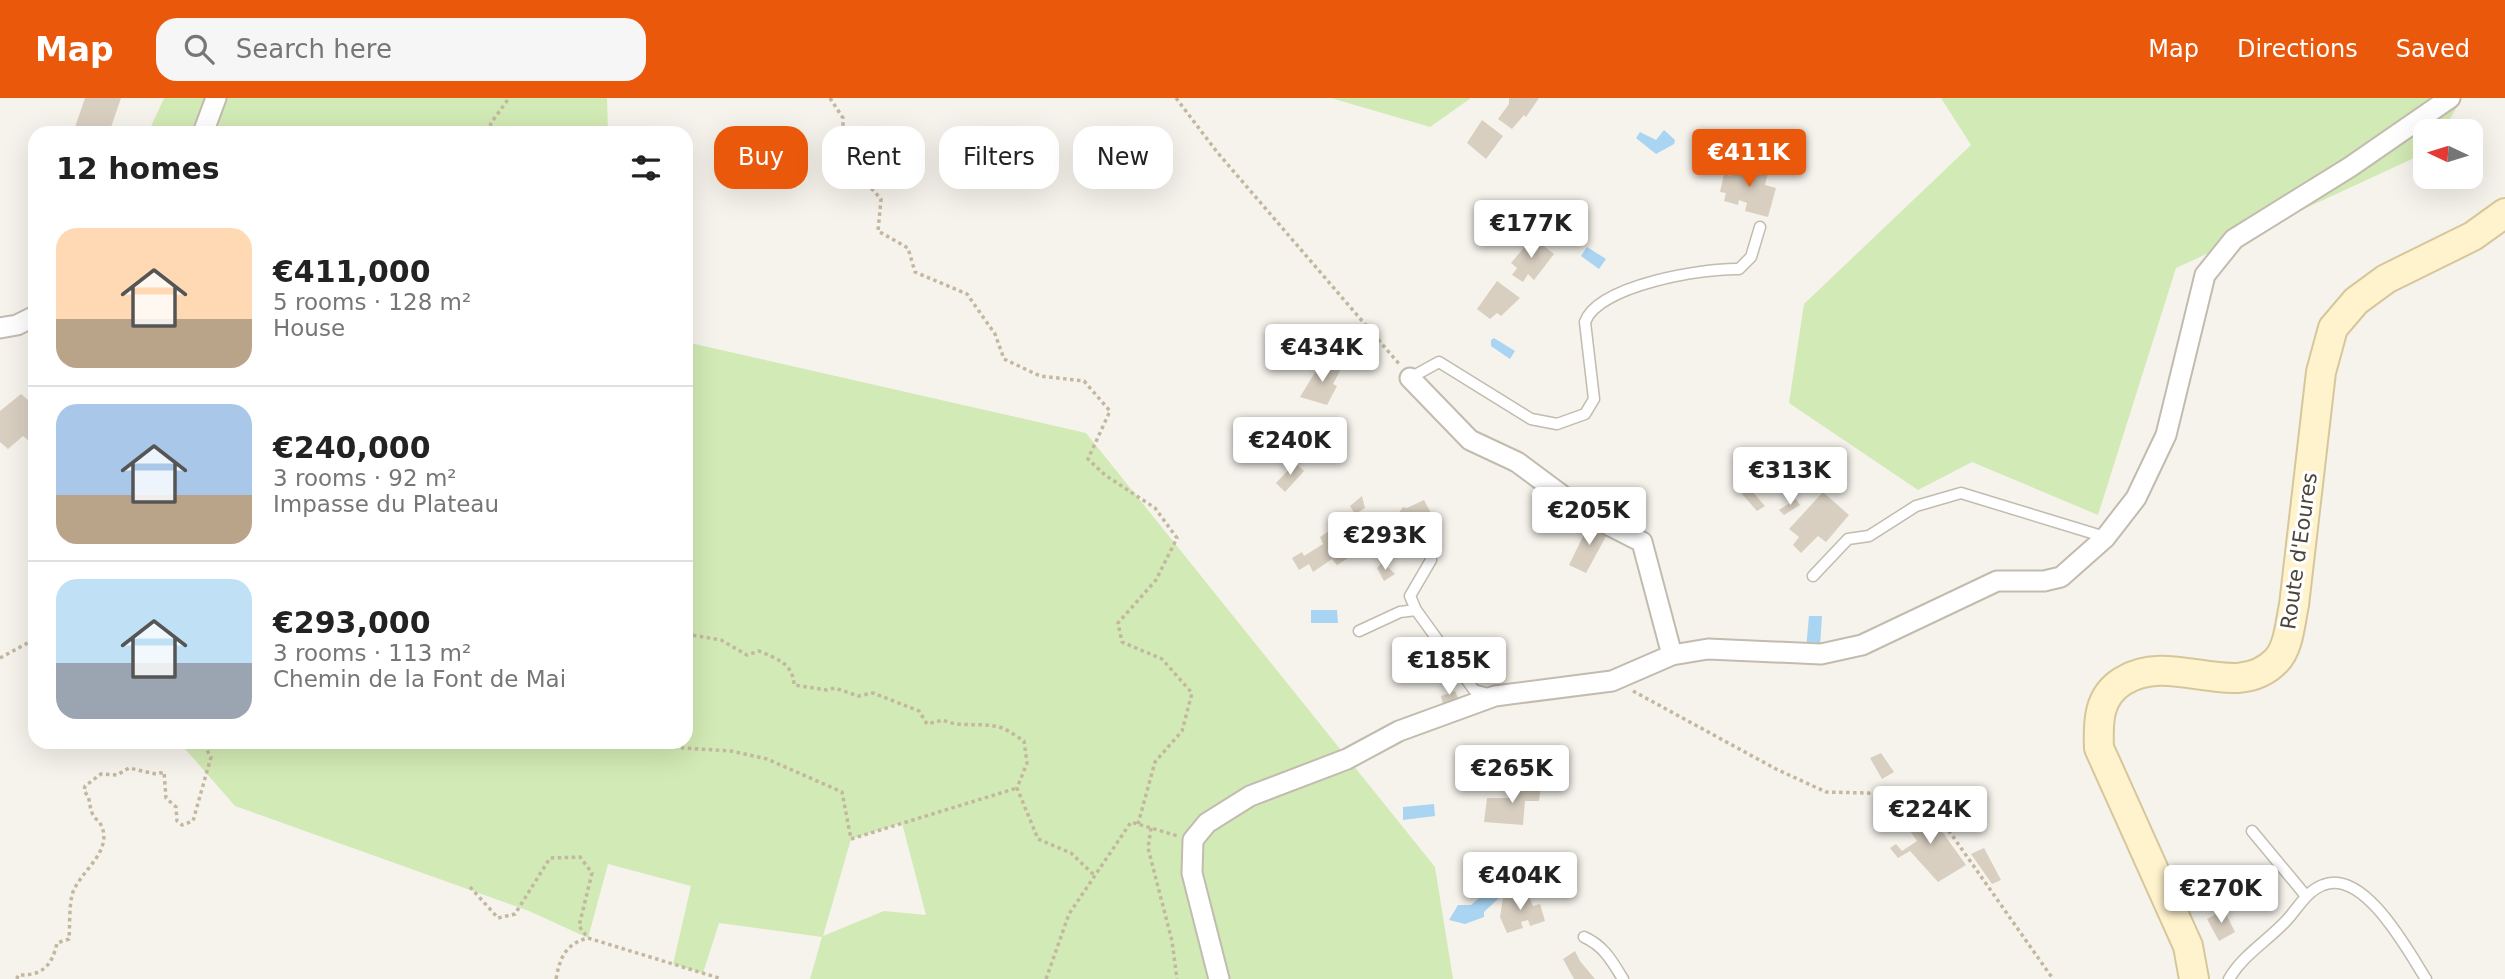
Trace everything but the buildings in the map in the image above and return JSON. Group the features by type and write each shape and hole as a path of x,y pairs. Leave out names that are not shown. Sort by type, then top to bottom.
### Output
{"street":[{"path":"206,126 216,98"},
{"path":"1219,979 1192,873 1193,840 1207,823 1250,796 1347,759 1399,731 1495,696 1612,681 1672,655 1708,649 1821,654 1862,645 1997,581 2044,581 2061,577 2105,538 2136,498 2166,435 2205,275 2212,266 2234,239 2350,167 2450,98"},
{"name":"Route d'Eoures","path":"2194,979 2188,946 2099,748 2098,722 2103,701 2118,684 2139,671 2166,668 2233,679 2257,676 2278,660 2287,641 2294,605 2321,372 2333,328 2356,301 2386,279 2473,236 2505,213"},
{"path":"0,328 28,320"},
{"path":"1410,378 1470,440 1517,462 1587,514 1642,542 1672,655"}],"lane":[{"path":"1410,378 1439,362 1531,419 1557,424 1586,414 1594,399 1585,322 1589,312 1601,303 1652,281 1708,268 1739,269 1751,257 1760,227"},
{"path":"1813,576 1848,539 1869,536 1916,506 1961,493 2105,538"},
{"path":"1424,526 1431,560 1410,596 1416,610 1474,690 1495,696"},
{"path":"1359,631 1400,612 1416,610"},
{"path":"2252,831 2306,896"},
{"path":"2229,979 2235,968 2286,921 2306,896 2324,884 2348,884 2368,898 2398,935 2426,979"},
{"path":"1584,937 1596,943 1609,955 1623,979"}],"path":[{"path":"490,126 509,98"},
{"path":"830,98 843,118 843,157 881,199 878,231 908,248 915,272 967,294 995,334 1003,359 1040,376 1084,381 1110,411 1088,459 1105,475 1156,508 1177,538 1156,580 1118,623 1122,642 1162,659 1192,693 1182,732 1155,762 1138,824"},
{"path":"1176,98 1217,152 1410,378"},
{"path":"693,635 721,640 747,655 759,650 784,662 794,673 794,685 827,690 835,688 858,696 873,693 919,711 927,724 943,720 954,725 964,723 1000,727 1024,741 1027,763 1017,788 1038,839 1071,853 1094,875"},
{"path":"0,658 28,643"},
{"path":"1612,681 1643,695 1776,769 1826,792 1874,791 1905,794 1928,801 2053,979"},
{"path":"17,979 18,975 33,976 47,968 54,958 57,943 69,939 72,896 77,882 93,866 103,843 101,824 93,816 91,799 84,791 85,786 101,774 117,775 129,768 156,774 164,772 166,798 176,807 177,821 182,825 193,821 211,757 206,749"},
{"path":"693,749 731,751 767,759 842,792 851,839 1017,788"},
{"path":"1045,979 1069,914 1131,822 1193,840"},
{"path":"1151,828 1148,848 1172,941 1177,979"},
{"path":"470,887 498,918 515,914 550,858 580,857 592,873 579,926 588,938"},
{"path":"556,979 561,956 573,943 588,938 722,979"}],"green space":[{"path":"164,98 607,98 608,126 151,126"},
{"path":"1331,98 1471,98 1430,127"},
{"path":"1941,98 2462,98 2450,119 2413,119 2413,159 2176,268 2098,515 1972,462 1918,490 1789,403 1804,304 1971,145"},
{"path":"693,344 1086,433 1435,867 1453,979 810,979 822,937 719,923 703,973 673,964 691,886 608,864 588,938 529,911 235,806 185,749 693,749","holes":["902,823 926,915 884,911 823,936 851,839"]}],"water":[{"path":"1664,130 1675,140 1674,144 1656,154 1636,138 1640,132 1656,140"},
{"path":"1749,142 1764,145 1757,167 1744,163"},
{"path":"1587,247 1606,259 1599,269 1581,256"},
{"path":"1494,338 1515,351 1510,359 1491,346 1491,340"},
{"path":"1782,461 1787,467 1773,483 1766,477"},
{"path":"1311,610 1337,610 1338,623 1311,623"},
{"path":"1809,616 1822,616 1820,647 1806,649"},
{"path":"1434,804 1435,816 1403,820 1403,807"},
{"path":"1491,895 1499,898 1484,912 1484,917 1465,924 1449,920 1458,905 1471,905 1479,898"}]}
